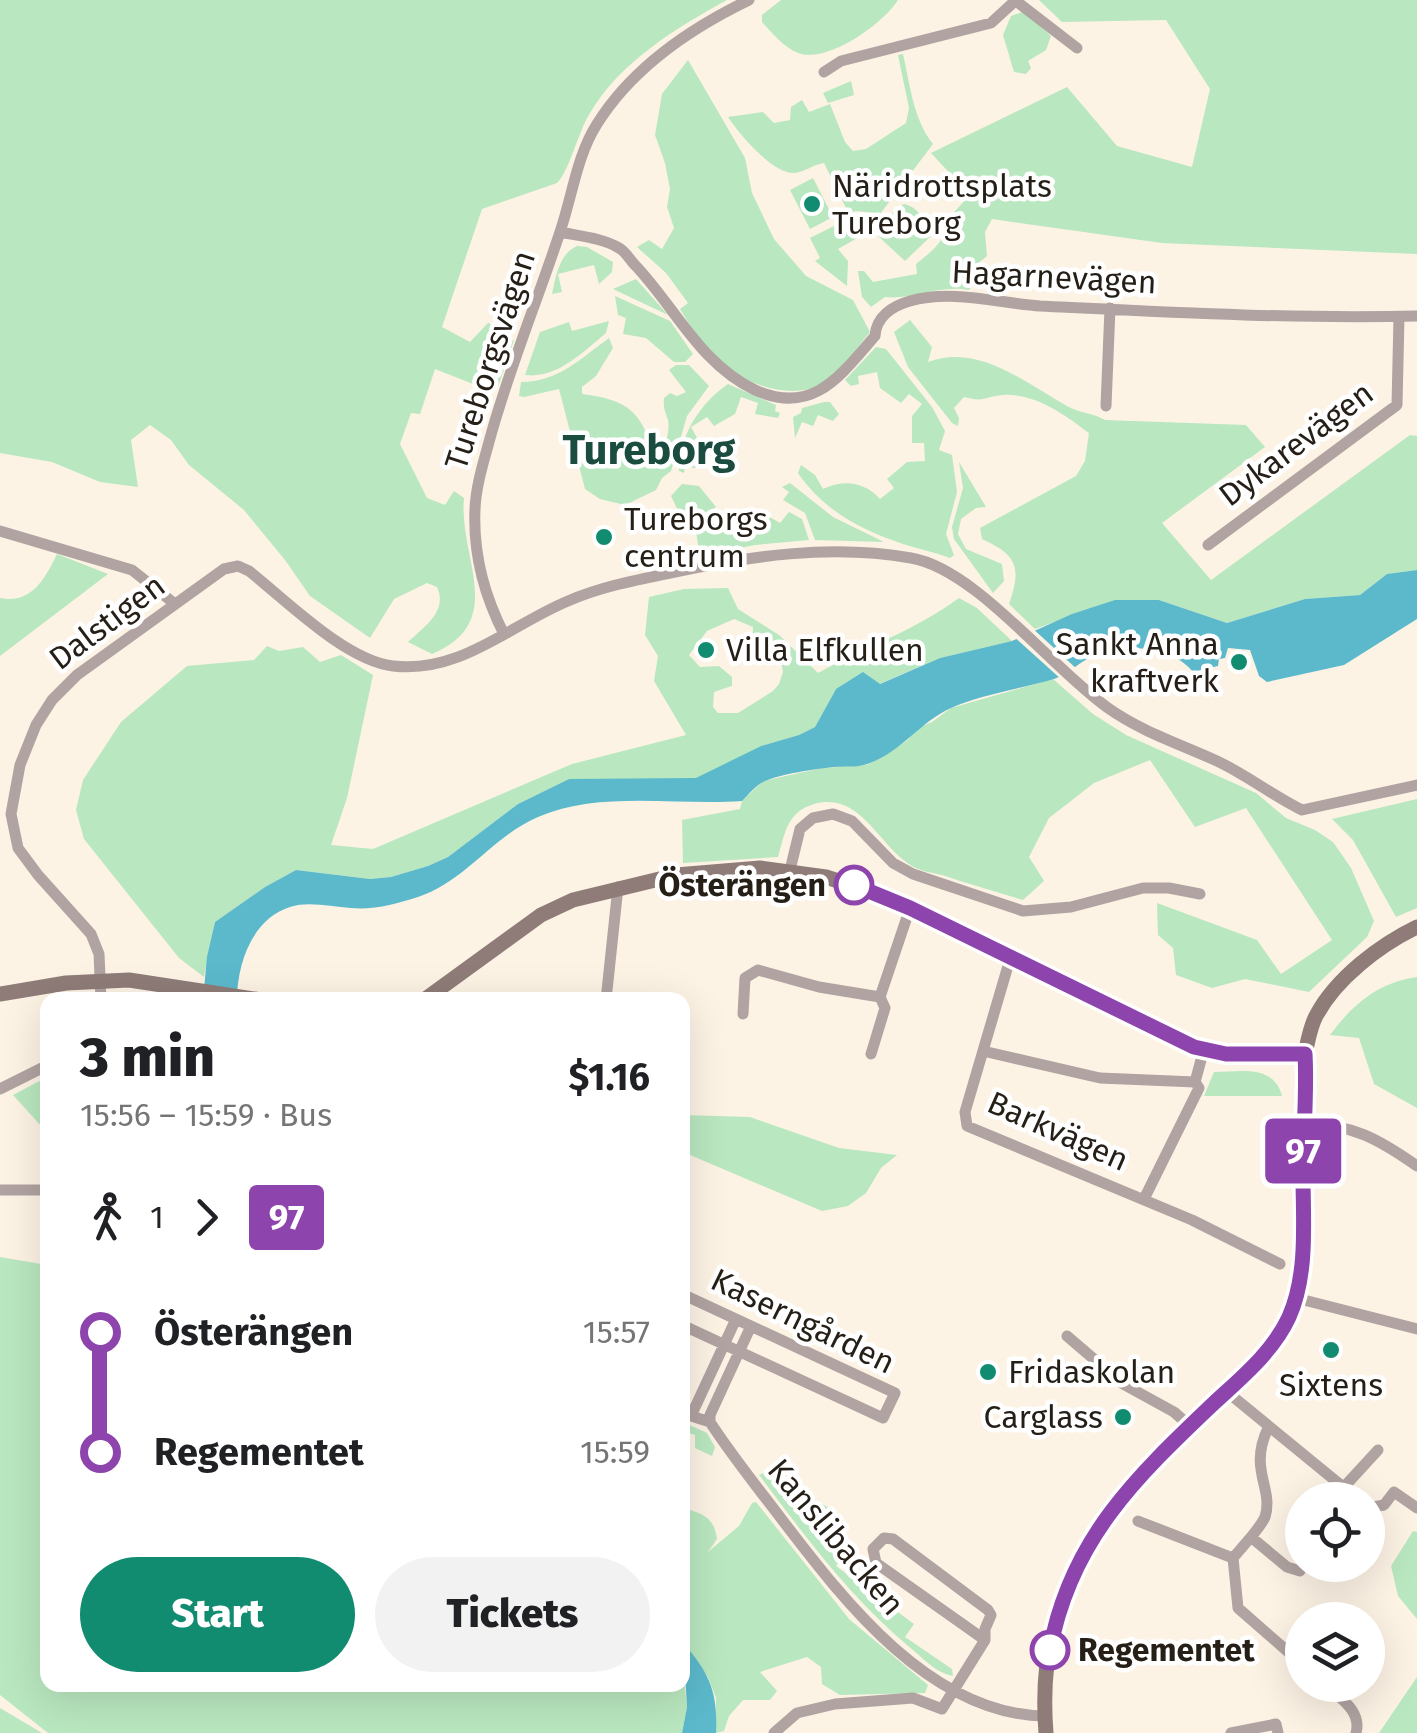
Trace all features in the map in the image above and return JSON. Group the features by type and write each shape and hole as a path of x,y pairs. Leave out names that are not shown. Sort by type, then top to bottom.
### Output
{"street":[{"name":"Tureborgsvägen","path":"504,634 481,575 474,529 475,503 499,406 595,127 626,86 682,39 750,0"},
{"path":"824,72 841,61 992,23 1016,1 1077,48"},
{"name":"Hagarnevägen","path":"560,232 622,248 670,304 709,360 746,386 785,400 805,398 831,384 875,336 883,316 909,301 947,296 1110,308 1417,316"},
{"path":"1106,406 1110,308"},
{"name":"Dykarevägen","path":"1208,545 1398,405 1399,316"},
{"path":"0,532 132,570 175,604"},
{"path":"504,634 602,588 715,563 804,553 873,554 924,561 963,580 1084,689 1128,722 1215,760 1294,806 1312,810 1417,784"},
{"name":"Dalstigen","path":"101,980 99,954 91,934 18,848 10,814 12,795 36,725 52,700 77,676 224,569 243,568 341,643 391,666 441,664 466,656 504,634"},
{"path":"790,870 800,829 814,818 833,814 852,821 893,863 913,874 1023,911 1071,907 1143,888 1200,894"},
{"path":"435,992 540,915 584,896 732,868 790,870 854,885 910,908 1167,1036 1226,1054 1305,1054"},
{"path":"607,992 618,887"},
{"path":"871,1054 885,1008 880,997 910,908"},
{"path":"1046,1733 1044,1716 1053,1636 1078,1559 1110,1511 1281,1333 1296,1298 1302,1272 1305,1054 1314,1019 1330,996 1372,956 1417,927"},
{"name":"Barkvägen","path":"1010,959 965,1112 967,1126 1144,1199 1280,1264"},
{"path":"742,1014 745,978 758,970 880,997"},
{"path":"101,980 102,992"},
{"path":"0,994 101,980 216,992"},
{"path":"1144,1199 1199,1088 1196,1082 1204,1049"},
{"path":"983,1051 1100,1078 1196,1082"},
{"path":"0,1088 40,1068"},
{"path":"1304,1124 1355,1130 1378,1138 1417,1166"},
{"path":"0,1190 40,1190"},
{"name":"Kaserngården","path":"690,1298 895,1393 883,1418 690,1329"},
{"path":"1296,1298 1417,1330"},
{"path":"736,1319 691,1416 710,1422 751,1326"},
{"path":"1067,1336 1123,1384 1174,1412 1190,1426"},
{"path":"1226,1392 1338,1482"},
{"name":"Kanslibacken","path":"710,1422 852,1608 891,1644 953,1690 1006,1711 1044,1716"},
{"path":"1268,1428 1258,1457 1266,1504 1264,1517 1233,1558 1238,1608 1285,1649"},
{"path":"1349,1482 1378,1450"},
{"path":"1385,1504 1394,1492 1417,1508"},
{"path":"1138,1522 1233,1558"},
{"path":"1251,1537 1285,1565"},
{"path":"774,1733 797,1714 835,1704 913,1698 942,1709 985,1640 991,1615 988,1610 894,1539 884,1538 875,1544 876,1563 985,1640"},
{"path":"1344,1702 1353,1710 1358,1724 1356,1733"},
{"path":"1231,1733 1276,1724 1278,1733"}],"green space":[{"path":"0,0 727,0 669,35 617,78 590,113 557,183 482,209 442,327 470,342 488,323 499,327 503,342 514,340 498,387 491,391 435,369 420,414 411,413 400,444 427,498 445,505 454,491 464,498 474,606 469,624 455,641 432,654 408,642 433,618 440,603 437,587 427,583 394,599 370,638 310,596 244,510 189,465 171,440 150,425 131,440 138,487 100,482 52,462 0,453"},
{"path":"781,0 898,0 853,40 810,55 788,47 762,22 762,15"},
{"path":"1039,0 1417,0 1417,254 1162,243 992,219 985,232 987,256 976,265 969,290 885,297 871,307 862,297 858,271 864,271 873,282 917,274 916,264 937,246 946,221 970,195 931,153 1067,87 1117,146 1192,167 1210,89 1166,20 1062,22"},
{"path":"1025,11 1051,36 1046,50 1028,61 1031,68 1026,74 1014,72 1003,35 1011,16"},
{"path":"903,54 917,112 933,144 877,218 867,212 852,214 846,208 824,163 797,173 786,172 757,152 728,117 763,112 774,123 790,120 791,107 802,100 809,112 830,104 845,142 853,151 866,149 906,123 909,108 898,55"},
{"path":"688,60 745,158 752,193 774,239 806,276 853,300 870,332 841,369 816,387 800,391 768,388 722,365 702,344 680,309 688,303 666,273 637,247 649,240 662,249 674,228 667,207 670,189 665,163 655,135 662,94"},
{"path":"851,81 854,95 828,103 823,93"},
{"name":"Näridrottsplats Tureborg","path":"813,178 833,217 810,229 790,190"},
{"path":"904,204 919,213 931,236 905,261 878,236 894,211"},
{"path":"850,218 859,237 838,249 848,261 847,286 815,261 820,258 810,238"},
{"path":"577,246 587,247 613,262 612,272 599,284 594,265 558,274 562,292 552,294 562,260"},
{"path":"636,279 668,315 613,289"},
{"path":"615,296 670,321 693,354 685,362 674,362 646,338 623,334 626,318 618,315"},
{"path":"910,320 932,347 928,362 947,357 983,362 1072,408 1105,420 1246,425 1265,447 1162,523 1211,580 1410,435 1417,436 1417,570 1387,574 1360,595 1305,599 1227,623 1159,600 1116,600 1035,629 1009,604 1014,564 1003,551 982,539 980,528 1076,476 1085,461 1089,433 1049,406 1015,395 964,397 954,408 958,426 952,423 908,367 894,332"},
{"path":"609,321 606,333 569,363 548,373 525,375 540,332 569,322 572,331"},
{"path":"609,338 613,348 596,376 582,387 582,394 611,400 630,410 644,428 655,455 663,451 668,432 664,398 670,393 677,396 686,392 669,370 676,365 689,365 709,386 687,416 671,471 656,490 625,505 600,499 585,489 559,389 519,396 521,382 557,374"},
{"path":"876,347 886,349 932,407 945,431 939,450 952,455 957,492 946,534 954,555 950,558 858,525 819,498 798,473 801,465 815,475 823,489 854,484 880,499 894,488 887,479 907,462 925,461 924,443 912,443 912,416 922,404 909,394 901,403 880,388 877,372 858,376 859,384 851,386 845,380"},
{"path":"728,384 776,405 778,418 755,414 758,403 741,397 735,414 714,426 707,417 691,427 700,443 696,468 679,471 683,445 693,422"},
{"path":"830,402 839,414 833,421 818,415 813,426 802,422 795,438 793,417 802,408"},
{"path":"959,462 986,507 976,508 961,519 958,534 966,549 1002,564 1004,581 993,593 954,539 952,527 963,488"},
{"path":"790,483 833,517 884,542 815,540 805,513 783,500 789,492 782,487"},
{"path":"682,484 699,486 716,507 708,514 719,527 749,514 764,515 780,523 789,512 802,519 809,540 700,556 696,532 684,523 671,496"},
{"path":"57,554 108,574 0,656 0,598 21,597 36,588"},
{"path":"728,588 738,609 779,635 818,673 908,629 959,598 977,608 1012,641 940,658 879,684 836,689 815,727 761,746 696,779 569,779 518,804 448,857 428,866 370,879 296,870 215,922 204,977 179,958 84,839 76,810 83,780 121,722 187,666 254,660 267,646 279,651 303,647 320,662 341,655 373,675 347,798 331,845 373,849 572,764 686,735 654,681 658,656 645,635 649,597 684,589","holes":["734,619 753,627 752,650 762,659 780,657 783,672 779,684 738,713 718,713 713,707 714,692 732,686 732,677 719,666 700,667 689,655 707,631"]},
{"path":"1053,679 1093,714 1126,735 1256,793 1286,818 1333,842 1351,868 1374,921 1367,937 1309,992 1245,979 1212,988 1176,975 1173,948 1158,935 1157,903 1257,940 1281,974 1332,940 1246,808 1195,827 1150,760 1094,783 1049,818 1029,857 1044,881 1023,900 915,868 857,813 830,802 798,812 788,824 778,857 683,863 682,820 740,809 742,801 763,781 822,768 867,765 951,708"},
{"path":"1417,799 1417,908 1396,917 1353,840 1332,819"},
{"path":"1417,977 1417,1108 1374,1084 1359,1038 1330,1035 1368,996"},
{"path":"1214,1072 1264,1074 1278,1086 1282,1096 1204,1096"},
{"path":"40,1081 40,1125 13,1095"},
{"path":"690,1115 750,1117 839,1148 897,1155 881,1168 866,1193 848,1206 822,1211 690,1155"},
{"path":"0,1257 40,1264 40,1692 685,1692 687,1707 682,1733 48,1733 0,1695"},
{"path":"690,1425 707,1433 715,1447 712,1456 695,1448 695,1435 690,1433"},
{"path":"766,1472 838,1513 830,1528 831,1538 841,1553 849,1547 836,1566 914,1624 905,1637 952,1669 953,1676 927,1663 850,1590 759,1475"},
{"path":"756,1502 849,1619 928,1685 925,1693 840,1695 822,1684 821,1667 807,1657 760,1672 777,1691 770,1700 743,1700 729,1716 724,1731 716,1733 716,1698 708,1677 690,1653 690,1510 713,1525 717,1539 708,1552 739,1526"},
{"path":"1413,1531 1417,1532 1417,1619 1398,1596 1391,1566"},
{"path":"1417,1677 1417,1733 1379,1733"},
{"path":"0,1708 37,1730 42,1733 0,1733"}],"water":[{"path":"1417,570 1417,619 1344,665 1267,682 1259,676 1250,650 1228,648 1218,666 1193,672 1173,656 1160,652 1132,648 1105,652 1054,679 951,708 870,763 772,778 759,784 742,801 612,801 562,809 522,825 450,881 418,897 377,907 290,907 266,922 249,945 238,992 204,992 215,922 296,870 370,879 391,877 448,857 518,804 569,779 696,778 761,746 815,727 836,689 863,672 880,684 940,658 1012,641 1115,600 1159,600 1227,623 1305,599 1360,595 1387,574"},
{"path":"690,1652 710,1684 716,1733 682,1733"}],"pier":[{"path":"1030,626 1079,671 1062,680 1012,635"}],"waterway":[{"path":"696,789 715,786 768,762"}],"bus line":[{"name":"97","path":"854,885 910,908 1194,1047 1226,1054 1305,1054 1302,1272 1288,1318 1267,1351 1154,1462 1100,1524 1078,1559 1063,1596 1050,1650"}],"place":[{"name":"Näridrottsplats Tureborg","path":"812,204"},
{"name":"Tureborgs centrum","path":"604,537"},
{"name":"Villa Elfkullen","path":"706,650"},
{"name":"Sankt Anna kraftverk","path":"1239,662"},
{"name":"Österängen","path":"854,885"},
{"name":"Sixtens","path":"1331,1350"},
{"name":"Fridaskolan","path":"988,1372"},
{"name":"Carglass","path":"1123,1417"},
{"name":"Regementet","path":"1050,1650"}],"district":[{"name":"Tureborg","path":"649,449"}]}
